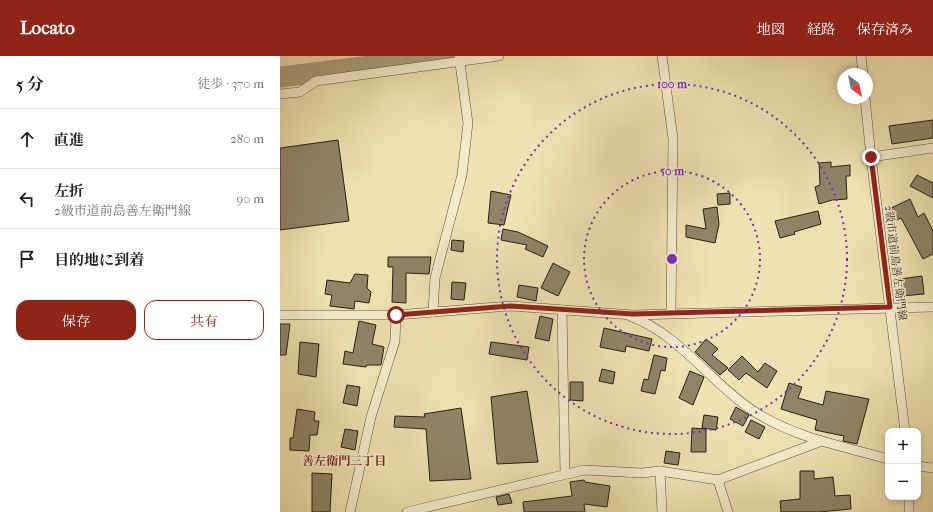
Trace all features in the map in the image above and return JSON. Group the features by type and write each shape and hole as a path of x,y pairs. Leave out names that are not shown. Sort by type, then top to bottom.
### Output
{"street":[{"path":"280,94 300,92 316,81 459,59 499,56"},
{"path":"662,56 673,139 671,312"},
{"path":"861,56 862,68"},
{"path":"434,312 435,278 462,175 468,122 459,59"},
{"name":"2級市道前島善左衛門線","path":"866,104 905,428"},
{"path":"871,157 933,148"},
{"path":"280,315 396,315 511,306 623,314 933,307"},
{"path":"562,310 565,474"},
{"path":"623,314 645,322 684,349 729,392 771,422 822,441 885,458"},
{"path":"350,512 371,417 395,341 396,315"},
{"path":"407,512 584,470 642,473 660,471 718,480 822,441"},
{"path":"921,466 933,468"},
{"path":"660,471 662,512"},
{"path":"718,480 728,512"},
{"path":"909,500 909,512"}],"building":[{"path":"933,120 933,138 892,144 889,126"},
{"path":"338,140 349,221 280,230 280,148"},
{"path":"831,162 831,167 850,165 850,176 846,176 847,199 832,200 819,204 815,187 820,185 819,163"},
{"path":"917,175 933,183 933,198 910,186"},
{"path":"491,191 511,195 504,225 488,223"},
{"path":"730,193 730,204 718,205 717,194"},
{"path":"910,199 918,217 924,213 933,231 933,254 923,259 901,218 894,221 889,209"},
{"path":"717,207 719,224 715,243 686,237 686,225 706,229 703,209"},
{"path":"818,211 821,224 780,238 775,221"},
{"path":"503,229 518,232 548,246 543,257 525,249 527,245 501,240"},
{"path":"452,240 464,241 463,252 451,250"},
{"path":"388,257 431,257 429,274 406,273 406,303 392,302 393,267 388,267"},
{"path":"553,263 570,272 558,296 541,288"},
{"path":"355,274 368,275 367,288 371,292 369,303 355,301 354,309 330,306 332,295 325,294 327,280 350,283"},
{"path":"922,276 924,294 902,296 900,279"},
{"path":"452,282 466,283 464,300 451,299"},
{"path":"519,285 538,288 536,301 517,297"},
{"path":"540,316 553,319 549,341 535,338"},
{"path":"359,321 376,325 372,344 384,347 381,365 367,365 366,367 343,364 345,351 353,353"},
{"path":"280,324 290,324 286,355 280,355"},
{"path":"604,328 652,339 649,351 626,346 625,352 600,347"},
{"path":"706,339 718,349 712,355 728,368 720,375 695,352"},
{"path":"300,342 319,344 316,377 298,374"},
{"path":"491,342 529,347 527,360 489,354"},
{"path":"654,355 667,358 665,371 661,370 655,394 641,391 644,379 648,380"},
{"path":"742,356 758,372 765,363 777,371 767,388 746,373 739,380 728,370"},
{"path":"602,369 615,372 613,384 599,381"},
{"path":"690,371 704,377 693,405 679,398"},
{"path":"570,382 583,382 583,401 570,400"},
{"path":"789,383 802,387 798,398 823,405 826,391 869,399 857,444 843,441 844,436 815,430 817,420 781,409"},
{"path":"347,385 360,387 357,406 343,403"},
{"path":"527,391 538,462 497,464 491,397"},
{"path":"736,407 749,415 743,426 730,419"},
{"path":"461,408 471,479 430,481 426,429 394,427 395,416 425,417 424,414"},
{"path":"297,409 315,412 314,421 319,421 317,435 310,435 309,451 290,450 290,438 293,438"},
{"path":"704,415 718,417 716,430 702,428"},
{"path":"751,420 765,427 759,439 745,432"},
{"path":"692,428 706,429 706,452 691,452"},
{"path":"345,429 358,431 355,450 341,447"},
{"path":"666,451 680,453 678,465 664,463"},
{"path":"800,471 814,471 814,479 833,477 835,496 850,495 851,509 819,512 781,512 780,501 800,499"},
{"path":"312,473 332,474 330,512 312,512"},
{"path":"584,480 585,482 610,486 607,507 584,504 585,512 524,512 523,502 572,496 570,482"},
{"path":"509,494 512,503 498,505 496,497"}],"waterway":[{"path":"280,77 452,56"}],"district":[{"name":"善左衛門三丁目","path":"344,461"}],"route":[{"path":"396,315 511,306 633,314 890,307 871,157"}]}
